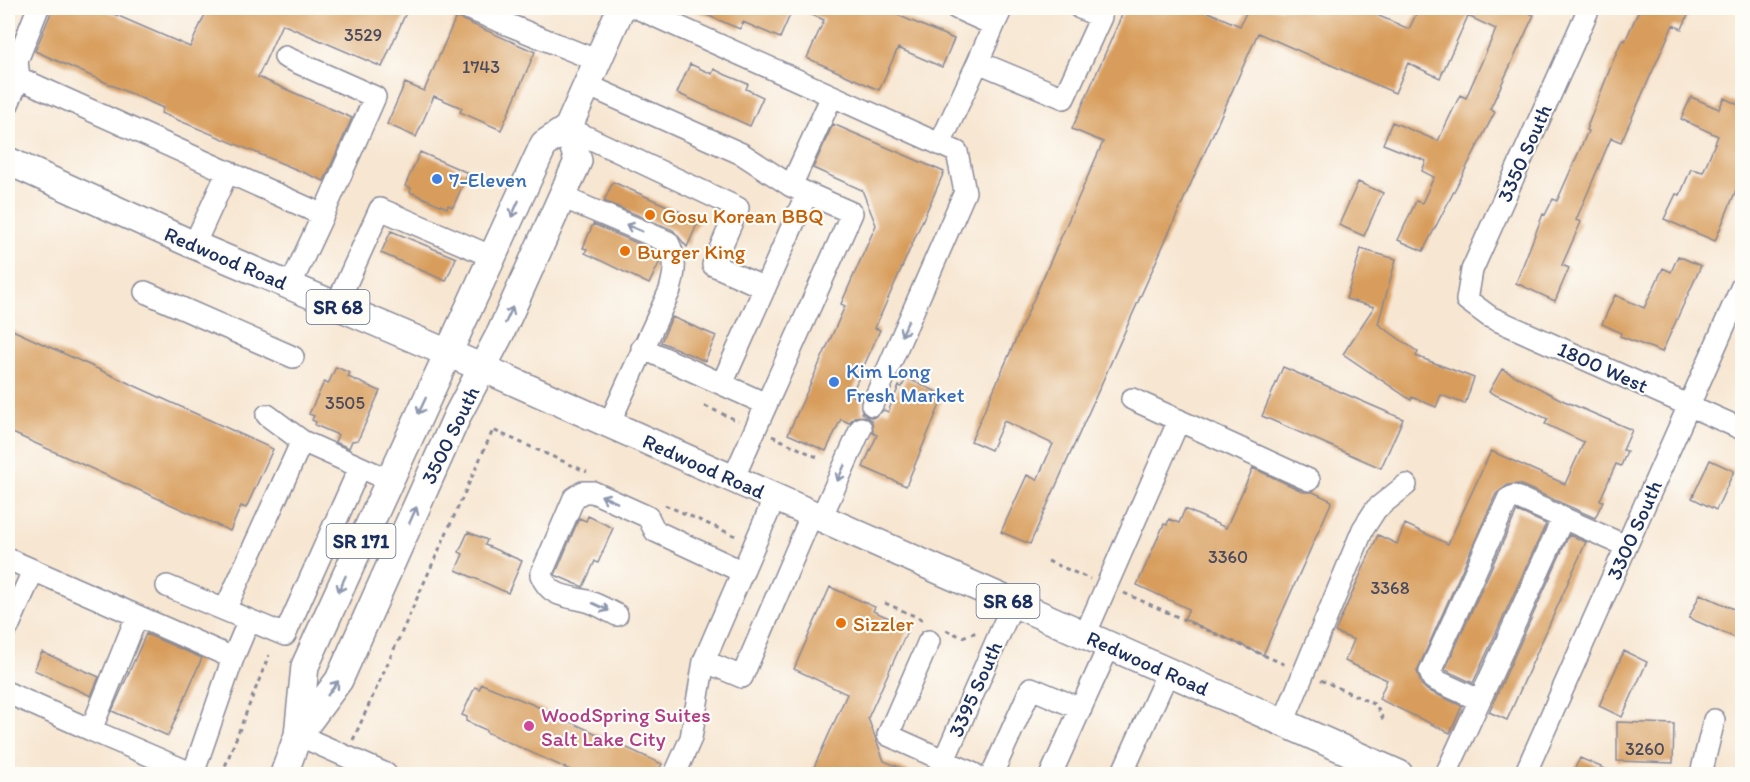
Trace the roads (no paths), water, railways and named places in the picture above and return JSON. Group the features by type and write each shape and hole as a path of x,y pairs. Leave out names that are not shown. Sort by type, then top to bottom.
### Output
{"main road":[{"path":"568,128 621,8"},
{"name":"3500 South","path":"284,774 298,735 305,666 544,144 568,128 578,161 562,197 483,368 458,414 339,680 298,735"},
{"name":"Redwood Road","path":"8,161 194,245 733,478 1399,774"}],"street":[{"path":"8,104 20,47 38,8"},
{"path":"467,8 489,11 592,73 742,154 799,189 852,213 733,478"},
{"path":"637,8 957,152 965,192 872,405"},
{"path":"940,144 998,16 956,8"},
{"path":"978,62 1064,98 1101,17 1080,8"},
{"name":"3350 South","path":"1467,300 1472,270 1589,8"},
{"path":"285,57 375,97 290,286"},
{"path":"14,69 323,215"},
{"path":"722,384 765,288 832,96"},
{"path":"568,128 738,208 713,265 765,288"},
{"path":"194,245 228,171"},
{"path":"562,197 668,242 674,254 676,268 670,290 609,424"},
{"path":"336,306 380,208 494,257"},
{"name":"3300 South","path":"1525,774 1743,286"},
{"path":"145,292 293,357"},
{"name":"1800 West","path":"1467,300 1490,317 1743,429"},
{"path":"642,348 766,404"},
{"path":"1132,399 1310,480"},
{"path":"267,415 302,441 389,480"},
{"path":"1085,635 1179,420"},
{"path":"704,661 742,677 816,516 861,428"},
{"path":"225,610 302,441"},
{"path":"167,586 285,635 360,467"},
{"path":"1282,723 1363,529 1376,510 1406,485"},
{"path":"617,615 590,602 553,593 545,586 541,575 574,498 583,492 593,492 648,517 655,531 743,572"},
{"path":"1479,700 1433,679 1430,672 1509,499 1514,496 1626,546"},
{"path":"675,774 691,738 704,661 775,497"},
{"path":"1446,774 1563,518"},
{"path":"8,559 233,658"},
{"path":"8,627 33,571"},
{"path":"300,603 328,615"},
{"name":"3395 South","path":"941,767 1013,603"},
{"path":"91,730 137,616"},
{"path":"8,693 193,774 233,658 249,620"},
{"path":"929,641 888,735 941,767 974,774"},
{"path":"1051,774 1109,646"},
{"path":"1122,774 1168,672"},
{"path":"992,774 1031,688 1081,709"},
{"path":"1701,774 1714,720"},
{"path":"298,735 386,774"}],"place":[{"name":"7-Eleven","path":"437,179"},
{"name":"Gosu Korean BBQ","path":"650,215"},
{"name":"Burger King","path":"625,251"},
{"name":"Kim Long Fresh Market","path":"834,382"},
{"name":"Sizzler","path":"841,623"},
{"name":"WoodSpring Suites Salt Lake City","path":"529,726"}]}
